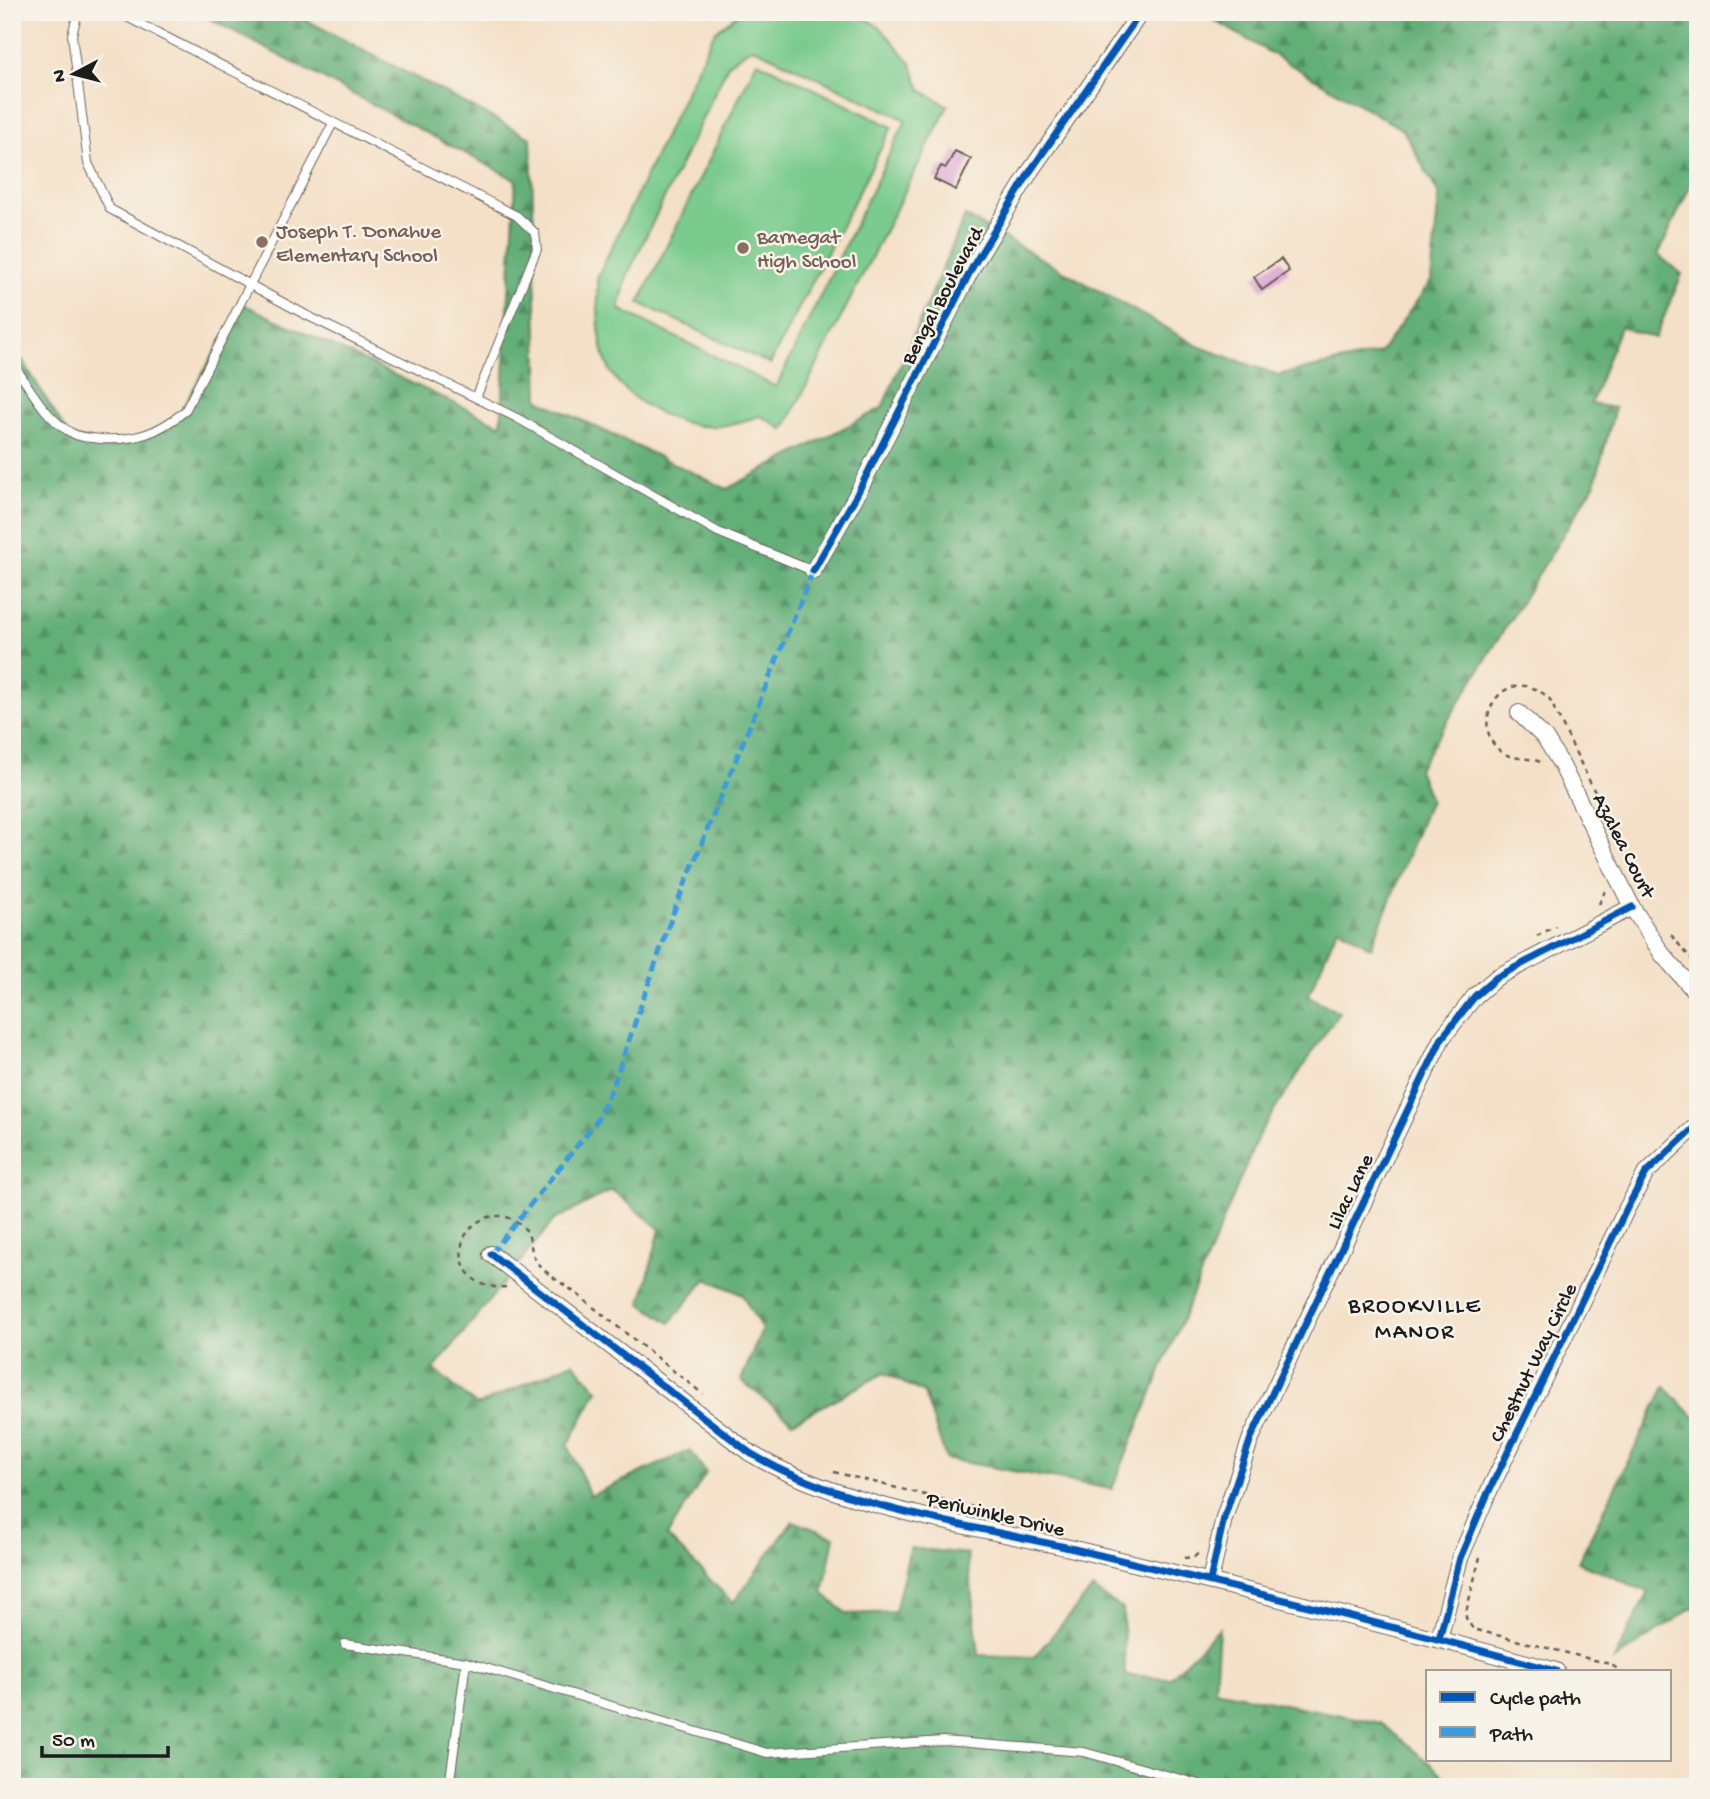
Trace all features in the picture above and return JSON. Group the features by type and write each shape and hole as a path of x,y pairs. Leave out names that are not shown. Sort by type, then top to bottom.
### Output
{"street":[{"name":"Bengal Boulevard","path":"813,570 856,496 973,266 1031,170 1141,12"},
{"name":"Azalea Court","path":"1519,713 1545,738 1561,764 1632,907 1662,954 1698,995"},
{"name":"Lilac Lane","path":"1210,1581 1224,1518 1251,1438 1442,1038 1475,996 1497,977 1632,907"},
{"name":"Chestnut Way Circle","path":"1439,1639 1460,1558 1483,1504 1621,1219 1646,1173 1698,1124"},
{"name":"Periwinkle Drive","path":"491,1254 750,1453 782,1472 828,1490 1210,1581 1552,1670"}],"lane":[{"path":"78,12 72,35 88,163 110,209 251,286 476,398 718,532 813,570"},
{"path":"117,12 516,216 535,233 537,249 476,398"},
{"path":"12,362 46,410 69,432 85,438 140,438 165,427 185,411 333,123"},
{"path":"345,1644 467,1662 767,1753 943,1741 1084,1752 1209,1787"},
{"path":"449,1787 467,1662"}],"path":[{"path":"1542,763 1507,755 1490,734 1487,722 1491,706 1505,690 1515,686 1533,687 1549,698 1616,835"},
{"path":"1598,906 1604,897 1605,888"},
{"path":"1534,938 1562,923"},
{"path":"1666,929 1698,967"},
{"path":"511,1286 485,1286 467,1272 461,1258 462,1241 473,1224 480,1220 496,1216 511,1218 524,1227 539,1265 707,1397"},
{"path":"824,1469 1026,1520"},
{"path":"1180,1558 1194,1557 1202,1549"},
{"path":"1482,1550 1466,1612 1466,1618 1473,1629 1610,1664 1619,1670"}],"green space":[{"path":"197,12 291,12 531,138 539,400 727,489 882,408 965,216 1200,347 1278,375 1380,353 1431,281 1439,195 1403,130 1200,12 1698,12 1698,169 1658,255 1682,274 1655,338 1620,327 1591,404 1615,408 1595,483 1418,769 1430,800 1371,948 1338,927 1308,996 1339,1012 1259,1134 1112,1489 946,1459 924,1393 884,1373 793,1422 741,1380 762,1330 742,1294 706,1279 670,1323 641,1303 660,1229 612,1190 554,1220 434,1369 477,1406 573,1362 598,1390 568,1445 590,1496 690,1450 706,1473 667,1536 733,1603 793,1521 834,1537 823,1593 847,1614 895,1612 910,1548 967,1554 979,1655 1034,1657 1092,1589 1123,1609 1125,1675 1170,1678 1219,1628 1215,1690 1381,1723 1458,1787 12,1787 12,343 70,438 119,446 175,421 243,304 501,425 516,180"},
{"path":"740,12 857,12 882,29 911,63 921,90 948,106 784,430 761,416 724,425 704,426 670,418 654,410 625,390 615,377 607,364 600,333 597,278 714,33","holes":["752,47 906,120 776,387 619,309 627,276 729,63"]},
{"path":"757,61 892,127 770,364 639,303"},
{"path":"1665,1387 1698,1421 1698,1611 1694,1607 1614,1660 1648,1592 1578,1562"}],"building":[{"path":"955,151 971,159 956,190 934,179 941,166 946,168"},
{"path":"1281,259 1289,271 1262,290 1254,277"}],"marked path":[{"path":"491,1254 596,1122 613,1086 672,916 813,571"}],"cycle path":[{"path":"813,571 856,496 973,266 1031,170 1141,12"},
{"path":"1210,1581 1224,1518 1251,1438 1442,1038 1475,996 1497,977 1632,907"},
{"path":"1439,1639 1460,1558 1488,1493 1627,1208 1646,1173 1698,1124"},
{"path":"491,1254 750,1453 825,1488 908,1513 1195,1578 1552,1670"}],"place":[{"name":"Joseph T. Donahue Elementary School","path":"262,242"},
{"name":"Barnegat High School","path":"743,248"}],"district":[{"name":"BROOKVILLE MANOR","path":"1415,1317"}]}
